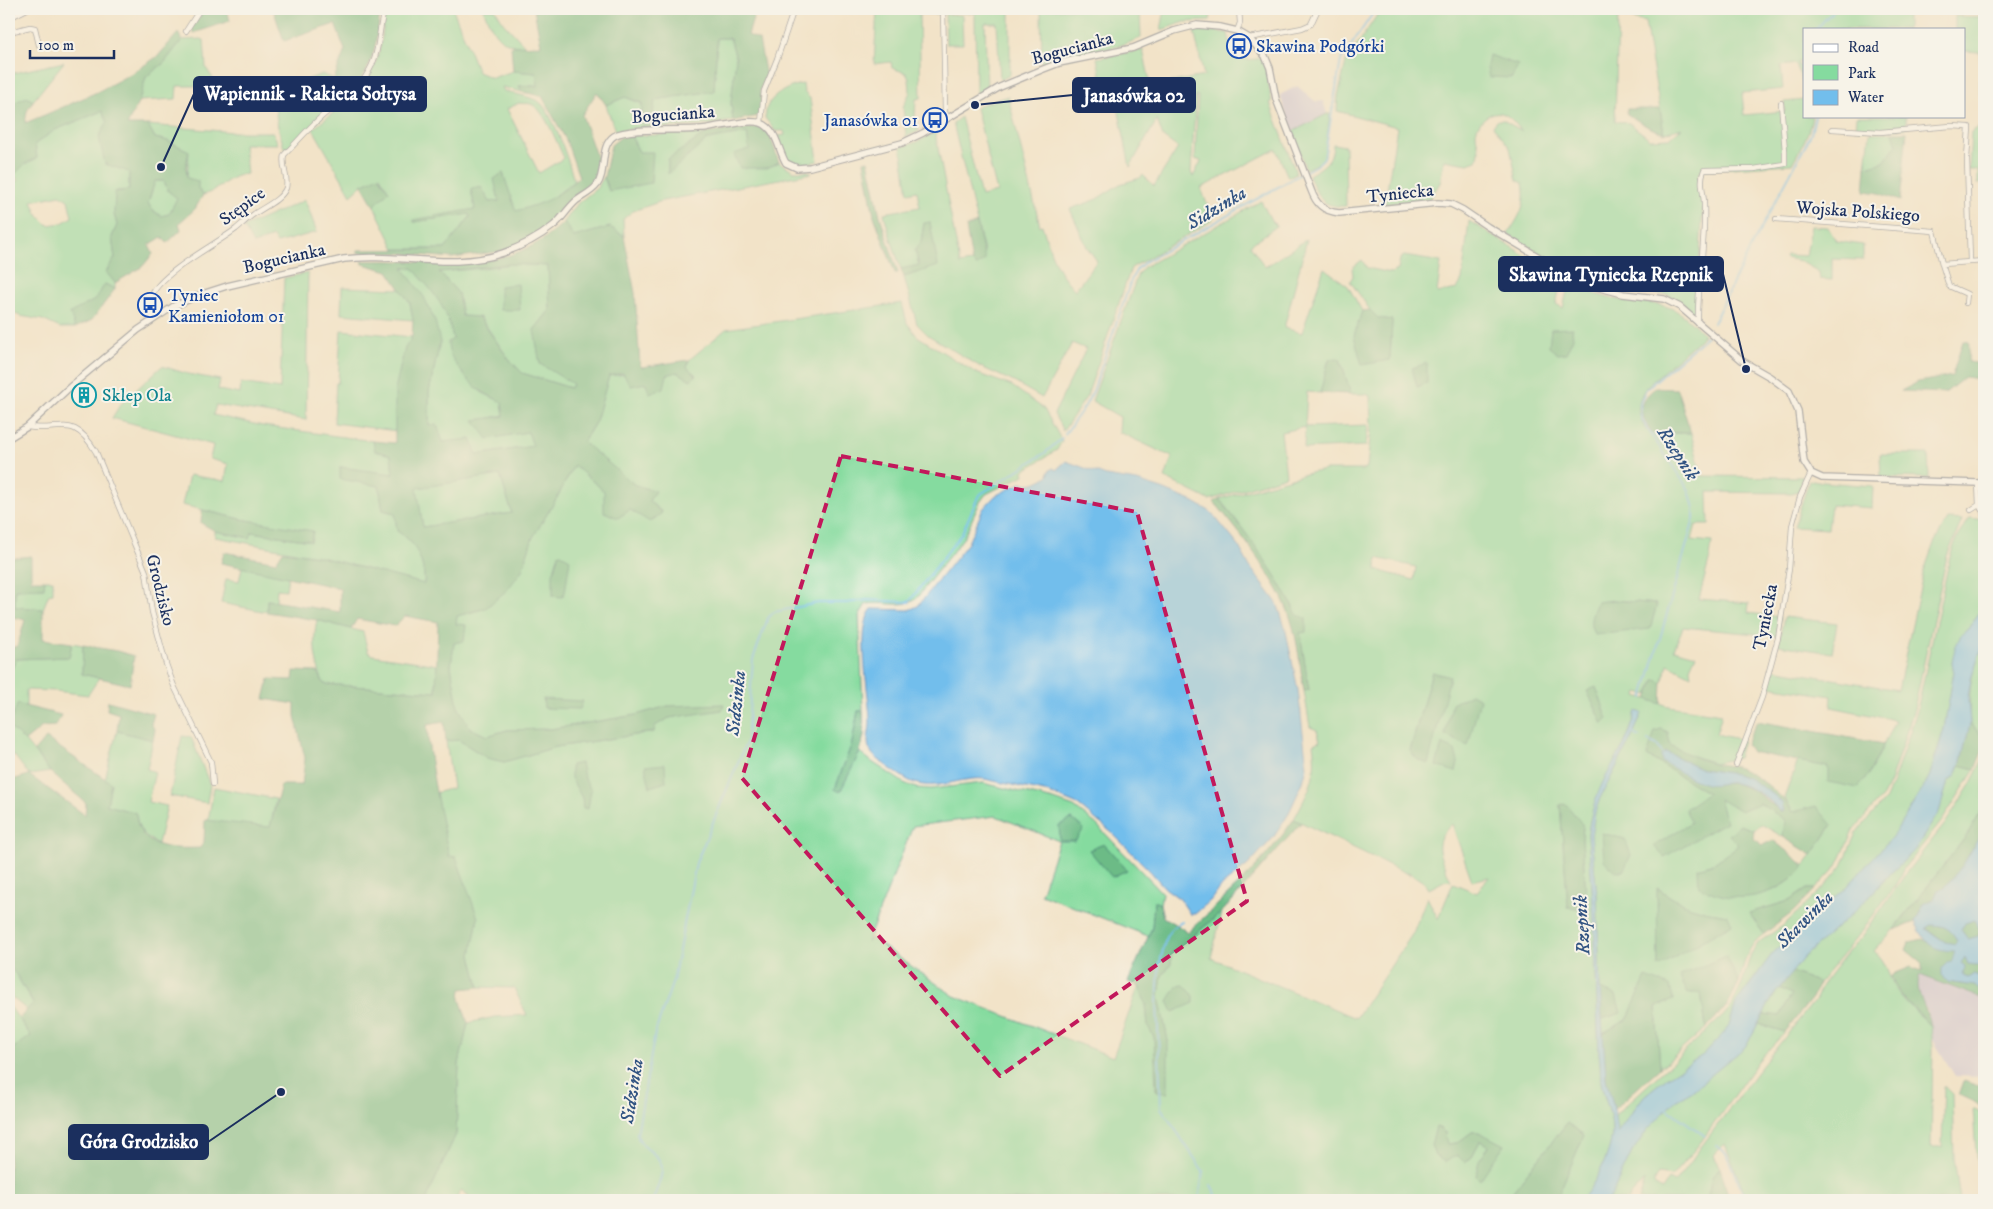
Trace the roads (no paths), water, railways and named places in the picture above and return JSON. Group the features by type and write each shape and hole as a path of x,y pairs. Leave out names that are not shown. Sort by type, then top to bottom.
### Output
{"street":[{"path":"9,18 27,9"},
{"path":"186,31 200,9"},
{"name":"Stępice","path":"159,314 152,295 156,289 184,263 237,228 284,191 287,183 282,163 284,154 326,113 361,85 372,64 380,42 385,9"},
{"path":"760,123 764,91 778,60 794,9"},
{"path":"943,9 945,112 948,118"},
{"path":"1237,31 1240,23 1239,9"},
{"path":"1249,38 1311,24 1318,9"},
{"name":"Bogucianka","path":"9,438 27,427 71,386 159,314 199,295 227,286 360,256 454,260 476,259 501,254 522,245 552,226 570,206 597,185 601,175 606,146 614,136 632,132 701,129 749,122 760,123 767,126 772,132 786,163 802,168 902,143 923,133 1000,87 1059,64 1133,48 1187,27 1197,25 1220,27"},
{"path":"9,32 30,27 35,28 38,45"},
{"name":"Tyniecka","path":"1220,27 1237,31 1249,38 1269,62 1276,99 1316,202 1324,209 1348,213 1438,203 1457,206 1573,278 1602,289 1672,302 1744,362 1789,391 1798,411 1804,462 1811,473 1800,497 1792,526 1789,569 1778,638 1762,697 1736,764"},
{"path":"1698,324 1704,204 1701,178 1704,170 1754,169 1784,164 1786,151 1782,103"},
{"path":"1832,130 1880,132 1951,126 1969,127 1967,160 1970,262"},
{"name":"Wojska Polskiego","path":"1776,219 1934,231 1942,264 1950,286 1967,294 1966,303"},
{"path":"1942,264 1984,261"},
{"name":"Grodzisko","path":"27,427 68,426 88,437 96,452 146,572 152,612 166,664 174,686 211,762 213,784"},
{"path":"1811,473 1822,478 1835,480 1981,482 1979,504 1984,514"},
{"path":"1971,510 1979,504"}],"water":[{"path":"1066,461 1106,476 1137,481 1162,489 1194,502 1211,512 1238,545 1250,567 1277,603 1285,627 1298,690 1307,767 1303,782 1288,815 1273,838 1248,865 1219,888 1211,900 1195,914 1190,914 1180,899 1165,888 1111,832 1078,805 1049,793 985,779 938,785 919,784 906,779 889,768 873,755 869,749 870,722 864,646 867,618 872,609 909,610 918,606 968,543 983,509 995,496 1022,482 1029,484 1039,481 1048,476 1049,471 1053,468 1056,470"},
{"path":"1984,606 1984,646 1979,654 1971,679 1968,698 1970,724 1960,765 1956,775 1948,781 1939,812 1914,851 1860,906 1804,957 1774,995 1745,1047 1691,1092 1675,1101 1647,1130 1632,1152 1609,1200 1582,1200 1603,1165 1612,1135 1609,1109 1602,1087 1599,1054 1594,917 1588,835 1592,815 1603,782 1627,739 1636,711 1642,713 1632,737 1600,798 1595,812 1591,836 1597,895 1600,989 1606,1079 1614,1109 1617,1133 1644,1096 1666,1078 1703,1055 1723,1034 1729,1026 1736,1003 1773,953 1847,887 1892,837 1930,775 1944,729 1954,672 1952,663 1955,648 1961,635 1968,629"},
{"path":"1666,752 1702,769 1735,774 1750,779 1774,795 1782,803 1784,811 1780,811 1765,797 1740,784 1713,785 1689,777 1662,762 1661,755"},
{"path":"1984,829 1984,969 1977,965 1968,964 1965,957 1961,963 1965,966 1963,976 1968,978 1974,974 1984,979 1984,994 1975,986 1948,982 1941,975 1941,968 1947,962 1952,961 1955,951 1939,949 1929,944 1915,922 1924,904 1934,899 1938,890 1945,887 1963,865","holes":["1974,920 1980,929 1979,936 1968,939 1961,930 1965,923","1930,925 1949,930 1957,940 1955,944 1945,942 1926,929"]}],"waterway":[{"name":"Sidzinka","path":"1065,434 1093,391 1132,278 1137,269 1145,262 1317,165 1324,158 1341,60 1376,9"},
{"name":"Rzepnik","path":"1817,28 1835,9"},
{"name":"Rzepnik","path":"1803,49 1803,58"},
{"name":"Rzepnik","path":"1713,323 1811,134 1815,118"},
{"name":"Rzepnik","path":"1643,698 1694,519 1694,508 1689,490 1641,418 1640,403 1646,389 1707,336"},
{"name":"Sidzinka","path":"653,1200 661,1177 661,1163 642,1144 637,1134 655,1033 673,981 696,863 747,741 753,659 768,618 774,612 818,603 847,603 867,600 909,602 962,533 979,495 1045,453 1062,438"},
{"path":"1632,733 1640,737"},
{"path":"1648,741 1657,745 1662,753"},
{"path":"1182,922 1173,927 1166,937 1159,967 1157,1002 1161,1108 1203,1171 1199,1200"},
{"path":"1666,1108 1705,1136"},
{"path":"1716,1145 1726,1153 1743,1193 1751,1200"},
{"path":"1211,1185 1219,1200"}],"place":[{"name":"Skawina Podgórki","path":"1239,46"},
{"name":"Janasówka 02","path":"975,105"},
{"name":"Janasówka 01","path":"935,120"},
{"name":"Wapiennik - Rakieta Sołtysa","path":"161,167"},
{"name":"Tyniec Kamieniołom 01","path":"150,305"},
{"name":"Skawina Tyniecka Rzepnik","path":"1746,369"},
{"name":"Sklep Ola","path":"84,395"},
{"name":"Góra Grodzisko","path":"281,1092"}],"water label":[{"name":"Skawinka","path":"1804,919"}]}
